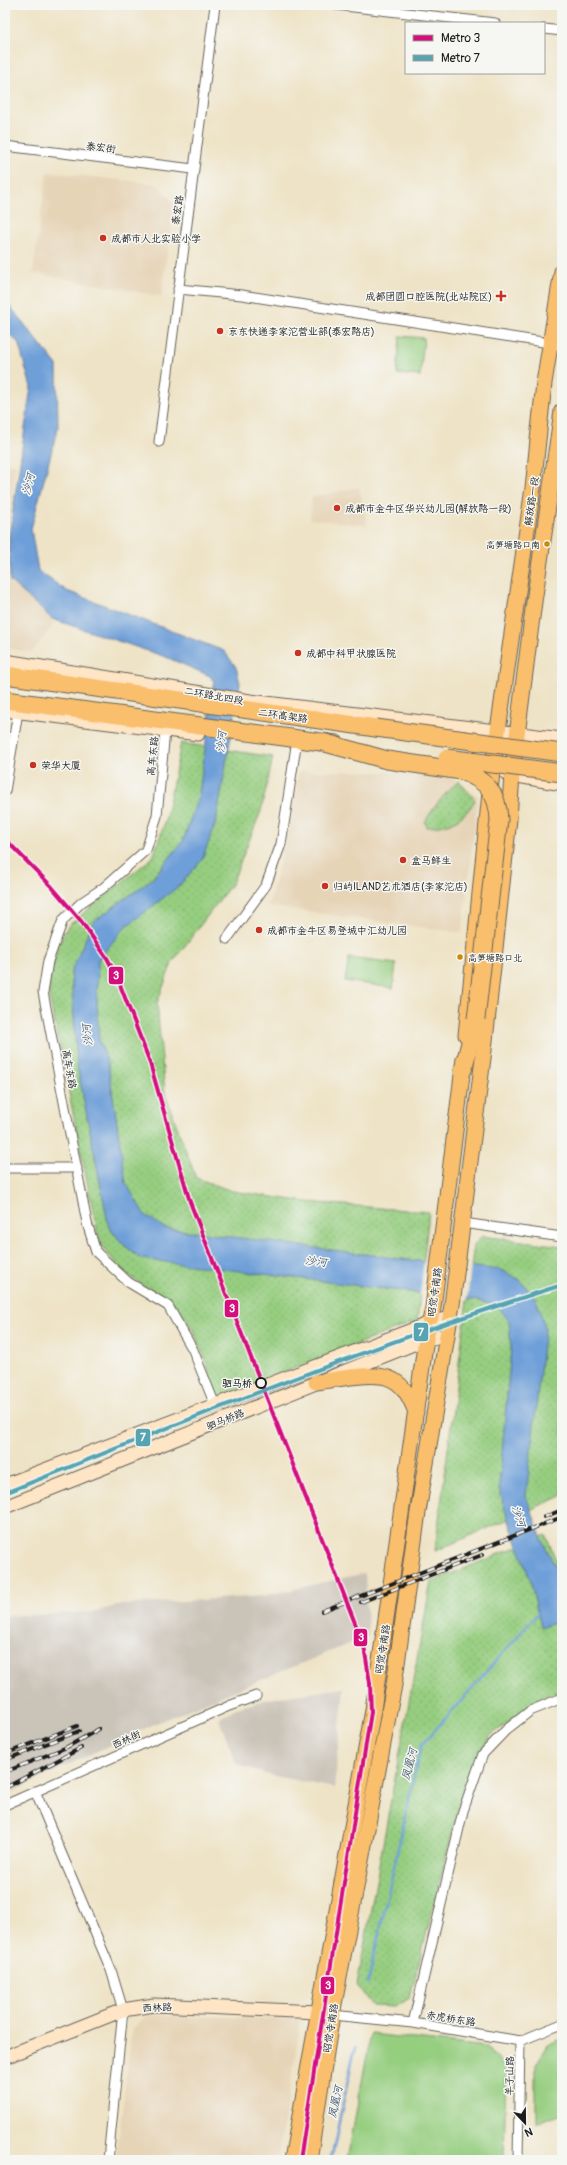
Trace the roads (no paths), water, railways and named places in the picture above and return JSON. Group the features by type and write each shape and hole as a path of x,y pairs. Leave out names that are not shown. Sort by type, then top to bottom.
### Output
{"highway":[{"name":"二环高架路","path":"5,675 562,753"},
{"path":"5,700 562,773"},
{"path":"322,742 387,760 462,771 473,775 484,784 496,798 499,820 476,1019 463,1070"}],"main road":[{"name":"解放路一段","path":"463,1070 492,772 557,344 562,271"},
{"name":"解放路一段","path":"462,1230 486,1035 509,819 512,774 534,602 562,411"},
{"name":"二环路北四段","path":"5,661 250,701 562,739"},
{"path":"11,711 166,731 253,740 512,774 562,784"},
{"name":"昭觉寺南路","path":"309,2160 325,2013 373,1710 426,1339 433,1308 463,1070"},
{"name":"昭觉寺南路","path":"292,2160 325,2013 394,1686 418,1512 462,1230"},
{"name":"驷马桥路","path":"5,1485 430,1323 450,1312"},
{"name":"驷马桥路","path":"5,1507 426,1339 446,1335"},
{"path":"316,1382 360,1377 393,1379 404,1389 416,1412"},
{"name":"西林路","path":"5,2057 123,2010 154,2005 325,2013"}],"street":[{"name":"泰宏路","path":"159,442 215,5"},
{"path":"336,5 486,22"},
{"path":"545,29 562,31"},
{"name":"泰宏街","path":"5,146 193,169"},
{"path":"178,289 242,295 557,344"},
{"path":"5,791 11,711"},
{"name":"高车东路","path":"166,731 157,816 146,850 103,888 82,902 63,920 48,961 43,992 77,1168 86,1223 96,1252 128,1282 168,1306 193,1350 215,1405"},
{"path":"228,939 266,885 282,844 296,746"},
{"path":"5,1168 77,1168"},
{"path":"462,1230 562,1237"},
{"name":"西林街","path":"5,1805 229,1706 256,1696"},
{"path":"414,2023 463,1811 483,1754 506,1730 530,1711 562,1698"},
{"path":"35,1791 111,1970 123,2010 108,2160"},
{"name":"赤虎桥东路","path":"325,2013 414,2023 520,2041"},
{"path":"520,2041 562,2024"},
{"name":"羊子山路","path":"518,2160 520,2041"}],"water":[{"name":"沙河","path":"5,300 57,365 58,427 31,529 38,571 67,591 224,651 236,667 240,683 216,822 202,860 179,886 125,927 98,960 97,1000 99,1040 108,1063 126,1183 144,1214 164,1228 409,1260 502,1270 520,1280 536,1299 545,1327 526,1496 543,1542 558,1572 562,1574 562,1621 541,1627 530,1579 505,1510 499,1487 511,1348 509,1321 498,1306 474,1300 141,1259 124,1245 109,1228 77,1066 71,972 93,922 152,879 183,841 199,794 214,682 210,676 166,657 52,619 10,581 9,537 31,387 18,342 5,331"}],"waterway":[{"name":"凤凰河","path":"368,1983 421,1746 539,1612"},
{"name":"凤凰河","path":"331,2160 355,2047"}],"railway":[{"path":"544,1517 562,1510"},
{"path":"322,1611 562,1517"},
{"path":"361,1602 482,1555"},
{"path":"5,1754 77,1726"},
{"path":"5,1772 67,1747 99,1729"},
{"path":"5,1760 79,1731"},
{"path":"5,1788 81,1748"}],"metro line":[{"name":"3","path":"5,839 52,887 81,921 107,958 117,977 149,1060 190,1202 364,1646 370,1683 371,1712 300,2160"},
{"name":"7","path":"5,1493 212,1410 351,1357 562,1285"}],"place":[{"name":"成都市人北实验小学","path":"103,238"},
{"name":"成都团圆口腔医院(北站院区)","path":"501,296"},
{"name":"京东快递李家沱营业部(泰宏路店)","path":"220,331"},
{"name":"成都市金牛区华兴幼儿园(解放路一段)","path":"337,508"},
{"name":"高笋塘路口南","path":"547,544"},
{"name":"成都中科甲状腺医院","path":"298,653"},
{"name":"荣华大厦","path":"33,765"},
{"name":"盒马鲜生","path":"403,860"},
{"name":"归屿ILAND艺术酒店(李家沱店)","path":"325,886"},
{"name":"成都市金牛区易登城中汇幼儿园","path":"259,930"},
{"name":"高笋塘路口北","path":"460,957"},
{"name":"驷马桥","path":"261,1383"}]}
